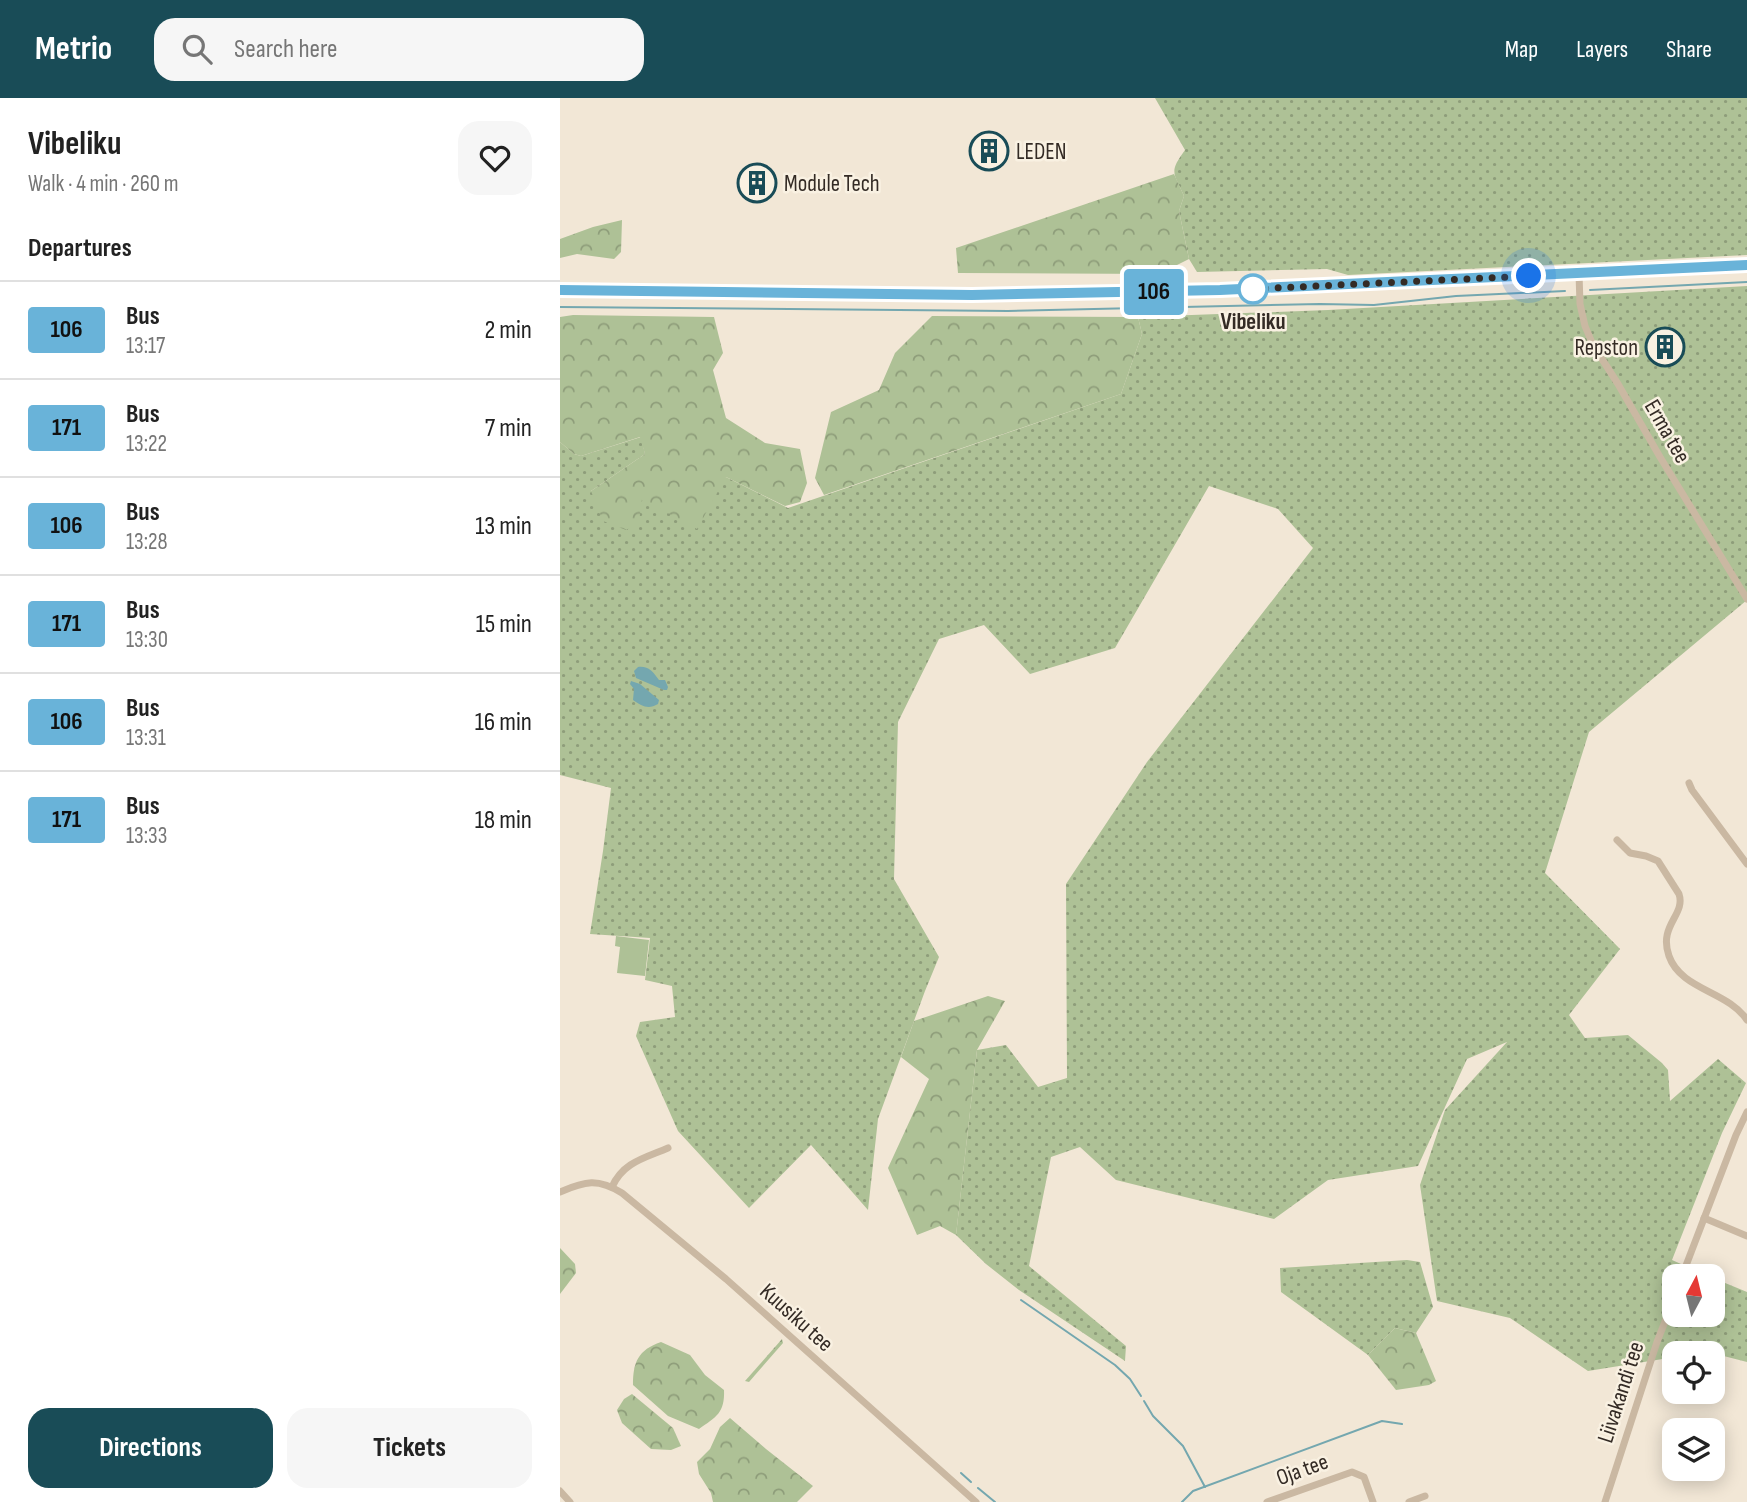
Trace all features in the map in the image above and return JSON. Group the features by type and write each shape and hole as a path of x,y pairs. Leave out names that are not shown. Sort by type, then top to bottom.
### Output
{"street":[{"path":"560,290 999,295 1313,287 1747,265"},
{"name":"Erma tee","path":"1579,274 1580,304 1593,345 1747,599"},
{"path":"1689,783 1747,864"},
{"path":"1617,840 1630,853 1658,861 1679,894 1681,900 1667,929 1666,941 1674,967 1681,975 1743,1013 1747,1020"},
{"path":"1687,1264 1747,1112"},
{"path":"612,1187 616,1177 631,1163 668,1148"},
{"name":"Kuusiku tee","path":"560,1192 582,1183 599,1182 612,1187 648,1213 716,1270 976,1502"},
{"path":"1704,1218 1747,1236"},
{"name":"Liivakandi tee","path":"1605,1502 1663,1327"},
{"name":"Oja tee","path":"1267,1502 1352,1472 1364,1477 1373,1502"},
{"path":"560,1491 570,1502"},
{"path":"1409,1502 1425,1496"}],"green space":[{"path":"1155,98 1747,98 1747,255 1348,275 1327,269 1197,272 1189,259 1179,211 1184,196 1174,172 1185,150"},
{"path":"1174,174 1184,196 1179,211 1189,259 1159,274 958,273 956,248"},
{"path":"622,220 621,252 614,259 577,254 560,258 560,239"},
{"path":"1747,286 1747,600 1589,732 1545,873 1620,949 1569,1015 1585,1038 1628,1035 1668,1070 1670,1101 1718,1059 1746,1083 1722,1133 1672,1260 1681,1264 1662,1264 1662,1327 1725,1327 1726,1283 1747,1292 1747,1362 1725,1356 1725,1341 1662,1341 1662,1359 1588,1371 1510,1318 1437,1301 1420,1185 1445,1110 1507,1042 1467,1059 1418,1166 1328,1180 1274,1219 1116,1180 1080,1147 1051,1157 1029,1266 1126,1346 1125,1361 1019,1290 986,1264 956,1235 977,1050 1006,1045 1038,1087 1067,1078 1066,884 1147,762 1313,548 1278,509 1209,486 1115,648 1030,674 984,625 939,639 898,722 894,879 939,957 878,1119 868,1210 811,1145 749,1208 678,1131 636,1036 640,1022 675,1017 672,986 645,980 650,938 590,934 611,788 560,775 560,442 574,454 581,456 641,437 645,454 591,491 642,498 726,477 788,508 1121,394 1142,334 1138,317 1328,310"},
{"path":"932,316 1138,317 1142,334 1121,394 824,495 815,478 831,412 879,390 895,353"},
{"path":"560,317 714,317 723,353 713,370 726,418 765,443 800,449 807,483 800,502 785,506 726,477 697,529 642,499 639,522 626,530 603,521 591,491 645,454 640,437 581,456 574,454 560,442"},
{"path":"616,936 649,940 645,976 617,973 620,947 615,946"},
{"path":"988,996 1005,1001 977,1050 956,1235 940,1226 917,1235 888,1168 929,1079 901,1057 914,1021"},
{"path":"560,1248 575,1264 576,1273 560,1294"},
{"path":"1407,1260 1420,1262 1433,1307 1416,1333 1395,1328 1368,1355 1281,1292 1280,1268"},
{"path":"1395,1328 1416,1333 1436,1381 1429,1385 1396,1390 1368,1355"},
{"path":"782,1339 783,1343 749,1382 745,1381"},
{"path":"661,1342 690,1355 705,1375 724,1390 723,1404 718,1414 699,1429 668,1416 633,1385 638,1358 647,1349"},
{"path":"632,1394 673,1428 681,1446 671,1450 651,1449 622,1423 617,1410 624,1399"},
{"path":"730,1418 813,1486 797,1502 713,1502 711,1493 699,1474 697,1462 710,1449 720,1427"}],"water":[{"path":"638,667 648,668 659,680 665,680 667,690 636,678 634,671"},
{"path":"631,681 640,684 659,700 658,704 651,707 633,700 634,689"}],"waterway":[{"path":"1590,290 1747,282"},
{"path":"560,307 1008,311 1374,305 1456,296 1565,291"},
{"path":"1021,1300 1115,1365 1130,1379 1141,1396"},
{"path":"1144,1401 1153,1416 1183,1446 1205,1487"},
{"path":"1182,1502 1193,1491 1382,1421 1402,1424"},
{"path":"961,1473 971,1482"},
{"path":"978,1488 995,1502"}],"bus line":[{"name":"106","path":"560,290 972,295 1220,290 1747,265"}],"place":[{"name":"LEDEN","path":"989,151"},
{"name":"Module Tech","path":"757,183"},
{"name":"Vibeliku","path":"1253,289"},
{"name":"Repston","path":"1665,347"}],"route":[{"path":"1253,289 1529,276"}]}
